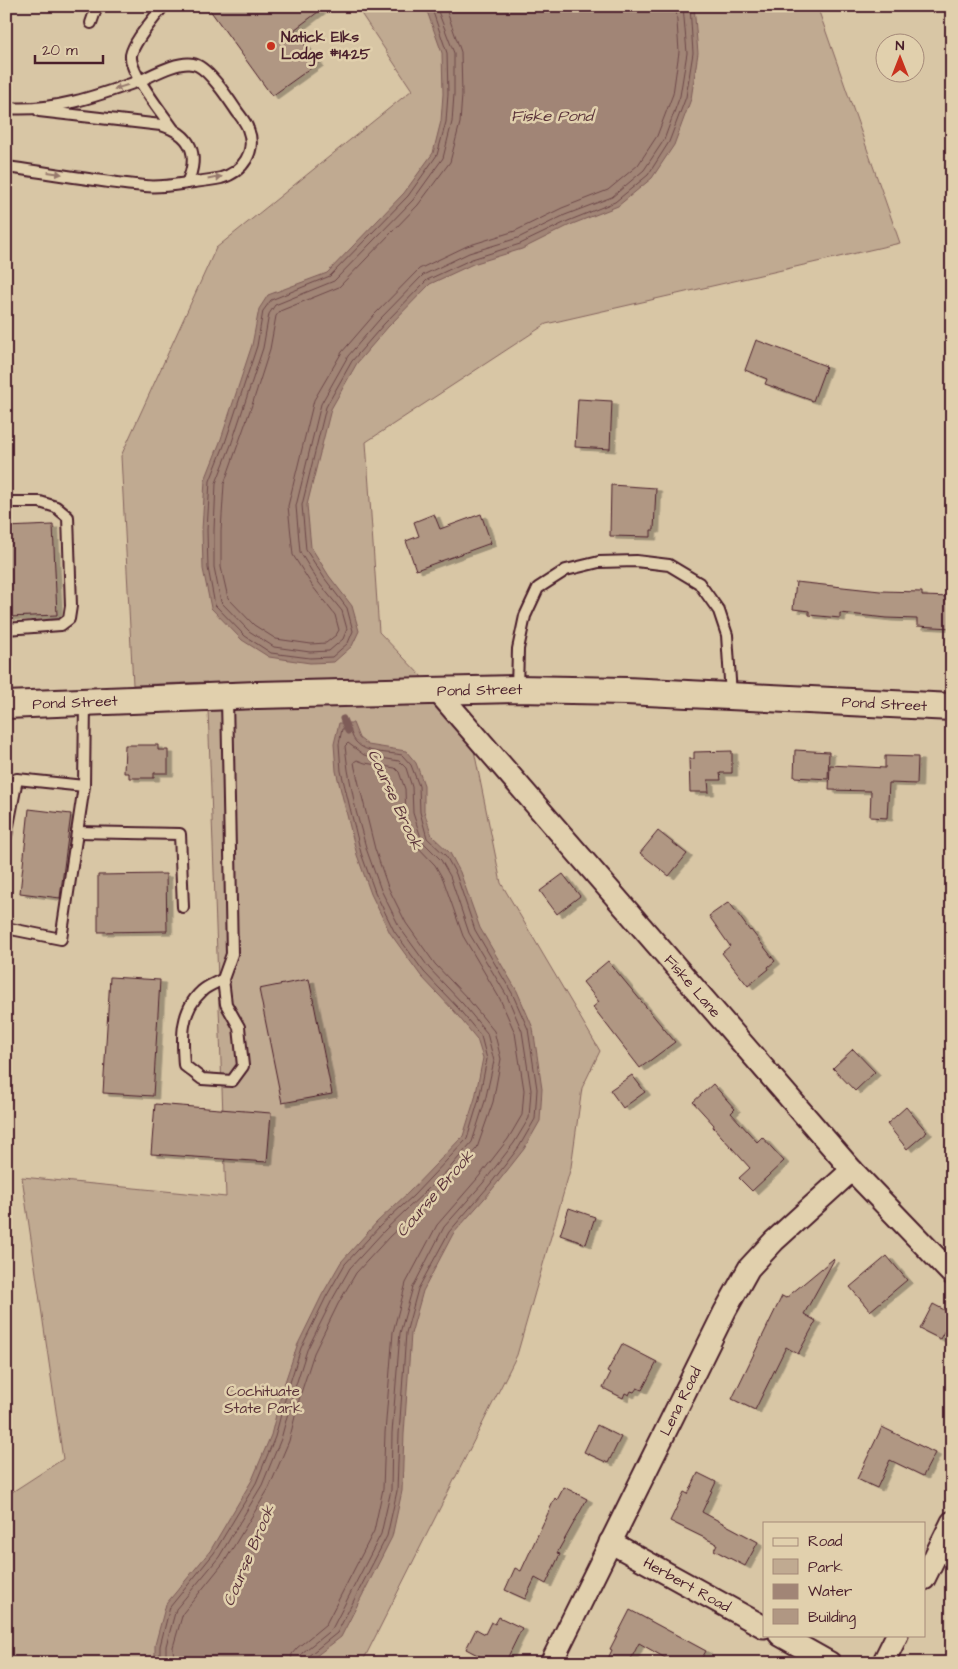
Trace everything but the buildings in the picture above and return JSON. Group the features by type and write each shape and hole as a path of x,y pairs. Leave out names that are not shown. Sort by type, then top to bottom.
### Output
{"street":[{"name":"Pond Street","path":"6,705 516,689 626,691 952,707"},
{"name":"Fiske Lane","path":"438,692 852,1170 952,1274"},
{"name":"Lena Road","path":"551,1663 725,1311 750,1268 774,1241 852,1170"},
{"path":"926,1575 952,1522"},
{"name":"Herbert Road","path":"610,1542 763,1626"},
{"path":"782,1636 830,1663"},
{"path":"883,1663 896,1636"}],"lane":[{"path":"91,23 96,6"},
{"path":"163,6 136,43 131,56 133,68 139,81 174,129 187,139 193,156 193,170 187,183"},
{"path":"6,167 147,186 222,178 236,171 245,163 250,151 251,141 248,128 231,102 203,68 192,63 176,66 139,81 63,104 24,110"},
{"path":"6,108 161,125 174,129"},
{"path":"6,502 40,502 56,507 68,518 71,606 69,618 61,625 6,629"},
{"path":"516,689 518,649 525,616 538,588 566,570 599,562 636,561 669,565 699,583 719,611 727,635 731,696"},
{"path":"223,979 202,991 186,1010 182,1034 184,1065 202,1079 232,1080 243,1066 239,1027 226,1004 223,979 232,954 227,697"},
{"path":"6,928 61,939 84,786 85,702"},
{"path":"6,836 17,779 84,786"},
{"path":"77,832 180,834 184,907"}],"green space":[{"name":"Cochituate State Park","path":"356,6 817,6 900,243 546,324 366,442 379,632 469,726 501,883 600,1051 582,1088 571,1167 517,1355 362,1663 6,1663 6,1496 63,1459 22,1177 226,1197 207,682 133,685 121,456 216,248 412,90"}],"water":[{"name":"Fiske Pond","path":"423,6 694,6 698,53 691,99 674,145 652,178 618,206 570,225 522,249 473,264 430,284 388,327 357,363 331,409 307,505 311,547 329,576 352,606 359,631 352,646 334,662 310,663 269,657 242,640 211,608 203,569 202,530 205,480 220,442 252,345 259,309 268,295 327,273 404,193 433,153 441,121 443,94 442,53 428,14"},
{"path":"339,723 353,723 359,738 368,745 406,751 416,763 424,785 424,811 432,836 450,853 460,872 480,928 517,991 533,1028 542,1089 540,1121 524,1149 491,1191 453,1234 423,1291 411,1334 402,1491 392,1537 341,1637 307,1663 155,1663 155,1645 166,1604 210,1551 252,1480 271,1435 282,1391 297,1346 322,1295 341,1262 377,1222 463,1136 475,1098 483,1058 477,1039 421,976 390,933 371,894 357,855 336,771 334,744"}],"waterway":[{"name":"Course Brook","path":"343,719 348,731"}],"place":[{"name":"Natick Elks Lodge #1425","path":"271,46"}]}
